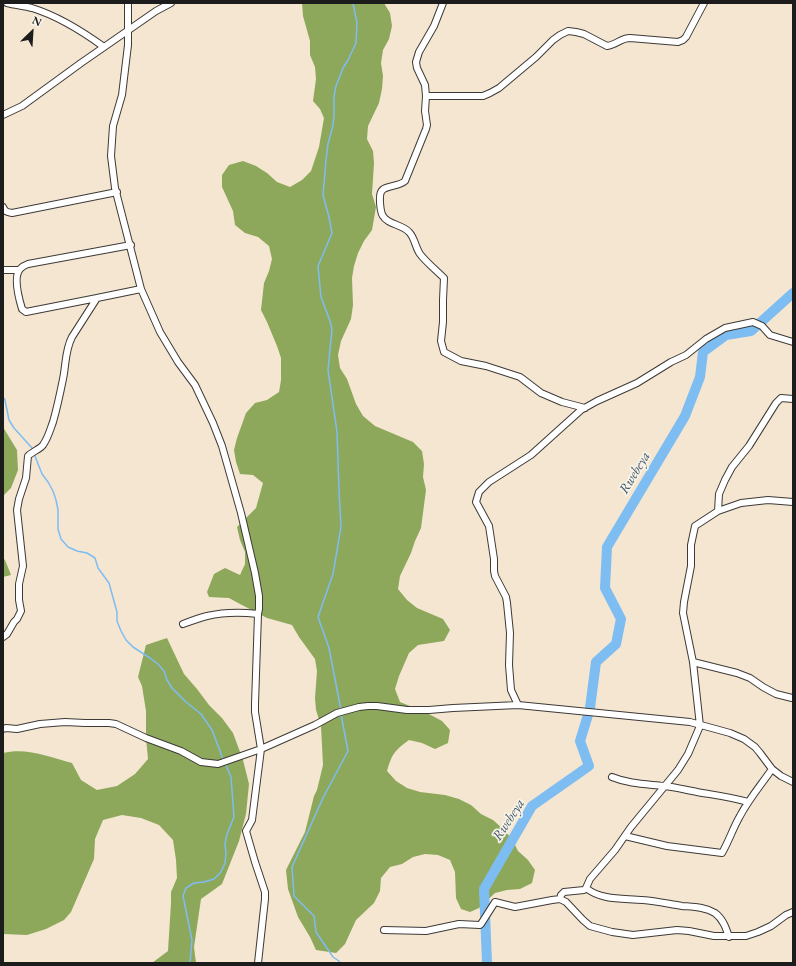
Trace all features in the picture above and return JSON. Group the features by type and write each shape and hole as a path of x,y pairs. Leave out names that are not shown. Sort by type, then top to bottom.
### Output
{"street":[{"path":"7,3 32,8 55,17 89,36 104,47"},
{"path":"128,3 128,45 122,95 113,126 112,139 111,156 116,192 131,245 141,289 160,332 194,385 213,423 222,446 241,513 259,596 255,712 261,749 252,820 246,831 265,892 258,963"},
{"path":"3,115 22,106 81,62 156,11 171,3"},
{"path":"443,3 434,26 417,57 416,62 425,85 426,129 405,180 400,184 383,188 381,191 380,198 383,218 410,233 421,256 444,278 441,341 444,352 461,361 486,366 520,377 541,393 562,402 585,408"},
{"path":"426,96 483,96 490,93 499,88 536,57 553,40 568,31 584,34 607,46 611,46 623,39 630,38 678,42 686,38 704,3"},
{"path":"3,207 7,212 12,213 116,192"},
{"path":"131,245 28,264 19,270 16,279 19,301 24,311 31,312 141,289"},
{"path":"3,270 19,270"},
{"path":"3,637 7,634 21,611 19,584 23,566 17,510 26,478 28,456 35,450 41,448 48,438 63,379 68,343 96,298"},
{"path":"518,706 511,690 509,665 510,633 507,603 494,571 494,558 489,526 476,502 479,492 488,482 531,455 585,408 637,383 686,354 706,339 725,328 753,322 762,326 770,334 793,342"},
{"path":"718,511 719,494 732,467 748,446 776,403 781,398 793,399"},
{"path":"560,899 564,892 584,890 586,888 590,879 615,850 631,827 678,770 688,754 700,726 693,662 683,613 690,566 691,545 695,526 718,511 741,503 768,500 793,502"},
{"path":"184,624 208,615 240,612 258,614"},
{"path":"693,662 737,673 750,678 776,694 792,698"},
{"path":"3,729 17,729 40,724 65,722 116,724 146,738 181,751 201,762 218,764 261,749 315,726 337,714 359,707 378,706 408,710 429,710 518,706 690,722 700,726 730,733 744,738 758,750 772,769 781,776 793,782"},
{"path":"625,836 667,846 722,853 739,817 772,769"},
{"path":"612,777 637,784 665,786 731,797 748,802"},
{"path":"586,888 603,897 701,907 717,914 726,927 728,937"},
{"path":"384,930 426,931 459,924 480,925 495,902 515,907 560,899 566,902 582,920 590,926 612,932 633,935 677,930 714,936 746,936 771,926 786,915 793,912"}],"green space":[{"path":"302,3 384,3 390,13 392,26 389,39 383,50 381,63 383,76 379,103 368,126 367,139 373,151 374,163 372,194 376,207 372,230 358,253 354,266 352,278 353,305 351,319 341,341 338,355 340,368 347,379 356,404 363,416 375,426 413,442 422,451 424,464 423,477 426,490 421,528 400,576 398,589 407,600 417,608 443,619 450,630 444,641 418,645 409,653 395,689 400,702 442,721 450,730 448,743 435,749 422,743 409,740 394,753 387,771 396,781 407,788 420,792 445,795 459,799 471,805 503,829 512,839 518,851 528,860 535,870 532,883 520,889 495,893 479,908 470,912 461,909 456,898 455,872 450,860 438,855 425,854 413,857 402,864 390,867 381,878 380,891 374,903 356,920 345,944 336,953 316,950 298,917 288,889 286,870 305,832 323,765 321,726 316,710 315,698 317,671 315,659 292,625 267,618 229,598 209,597 207,592 214,574 225,568 240,575 245,564 245,552 237,527 256,508 263,483 253,475 240,474 234,450 246,413 255,403 267,400 279,392 281,380 281,358 261,310 264,283 272,259 269,246 258,237 245,233 235,225 233,211 222,187 222,175 229,165 243,161 256,166 277,182 290,187 302,180 311,171 319,147 324,118 320,109 313,101 316,79 315,67 310,55 310,41 303,16"},
{"path":"3,427 17,450 18,470 11,488 3,496"},
{"path":"3,558 11,575 3,577"},
{"path":"167,638 184,674 233,733 243,760 249,784 246,814 239,841 222,884 201,899 194,947 196,963 152,963 168,951 171,892 177,878 173,840 159,825 141,818 122,815 103,820 95,839 94,859 71,912 64,920 46,929 27,935 3,934 3,753 12,751 29,752 72,763 81,780 97,790 117,786 135,774 148,759 146,711 142,686 138,677 146,645"}],"waterway":[{"path":"341,710 329,648 318,617 333,574 341,527 337,432 328,370 332,330 321,297 318,266 332,233 323,195 326,160 333,125 334,96 336,86 343,68 356,43 357,23 353,3"},
{"name":"Rwebeya","path":"590,708 596,662 616,644 621,619 605,588 607,547 685,416 700,377 703,352 726,335 751,331 793,293"},
{"path":"3,397 9,420 14,428 32,448"},
{"path":"35,456 42,474 53,491 56,500 58,510 58,529 61,539 68,547 87,553 95,558 98,568 109,583 117,612 117,621 126,640 133,647 158,664 164,671 172,688 201,714 212,730 223,759"},
{"path":"340,963 333,957 316,932 314,916 294,896 292,867 323,798 348,751 341,714"},
{"name":"Rwebeya","path":"487,963 484,889 532,806 589,766 580,741 588,715"},
{"path":"190,963 192,940 183,896 186,888 194,883 214,879 221,872 225,863 225,844 227,834 234,817 231,777 225,763"}]}
